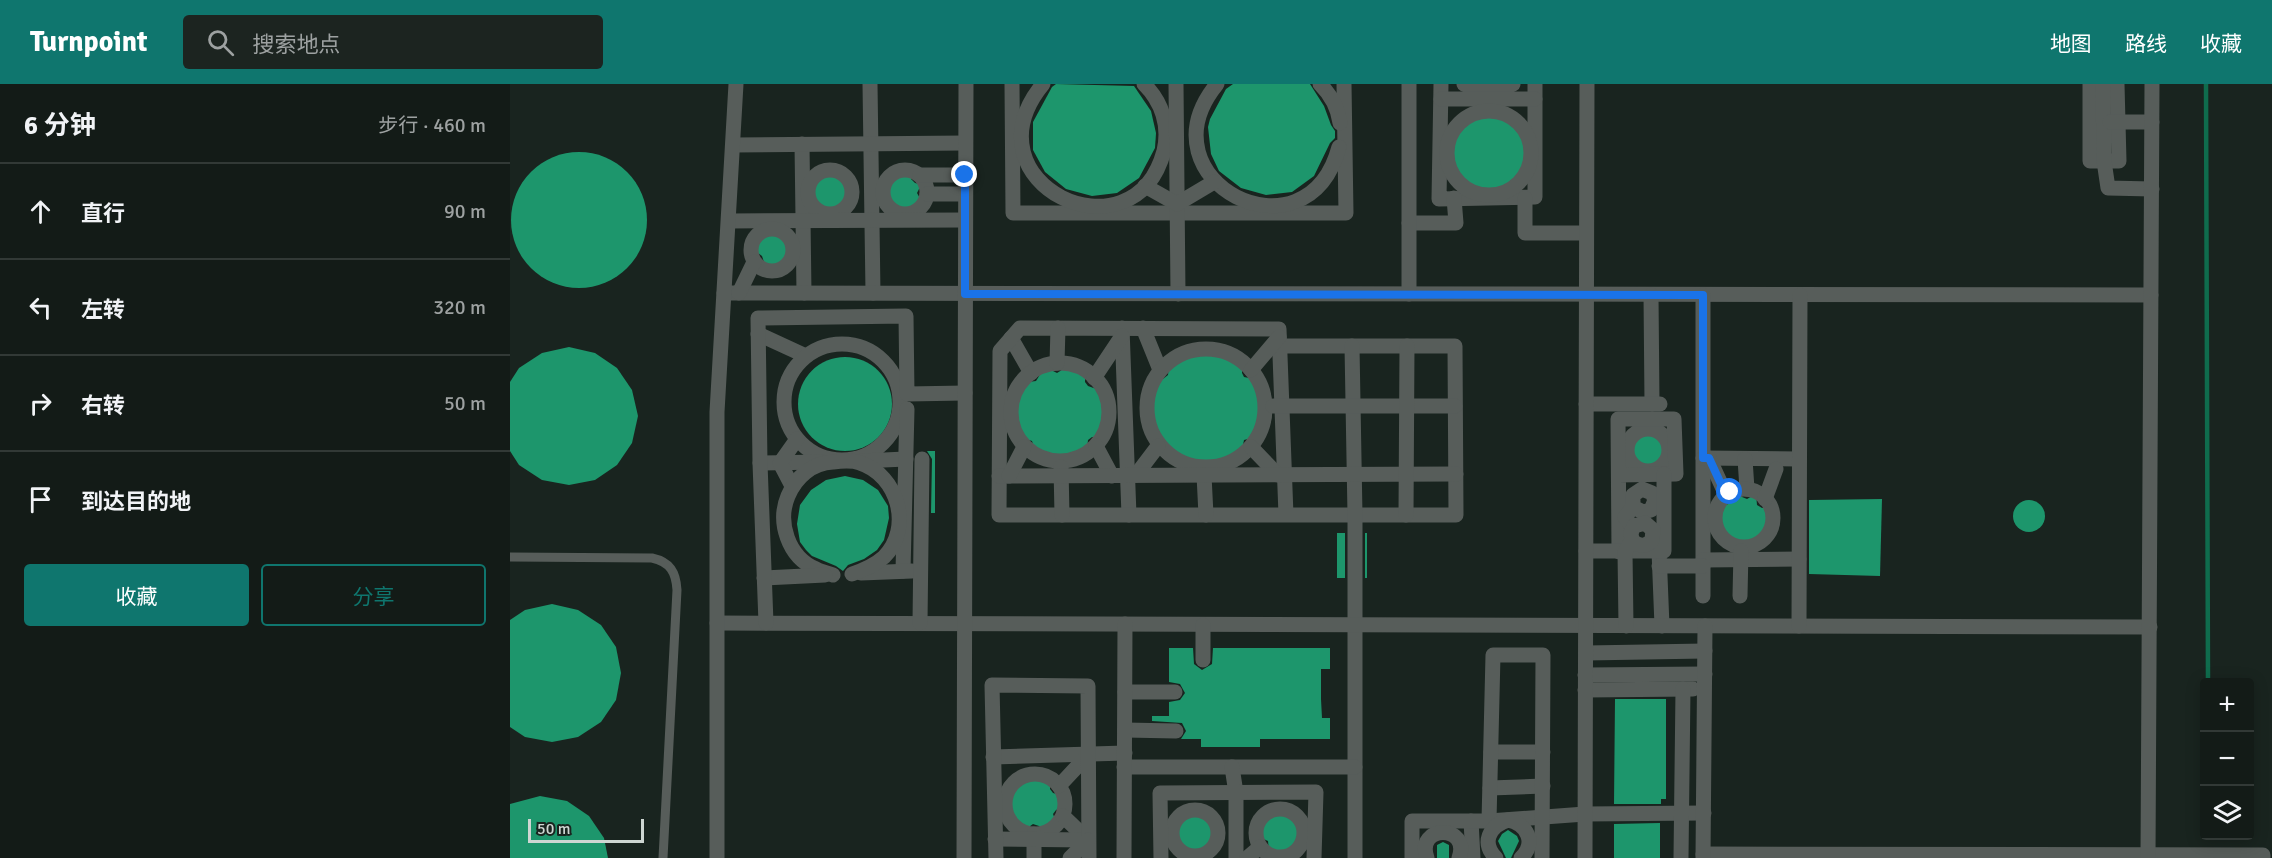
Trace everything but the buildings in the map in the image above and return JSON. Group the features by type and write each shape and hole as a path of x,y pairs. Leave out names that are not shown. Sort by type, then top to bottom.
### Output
{"street":[{"path":"717,858 717,412 732,293 727,248 734,221 733,145 736,84"},
{"path":"870,84 871,170 881,197 907,218"},
{"path":"964,858 966,84"},
{"path":"1012,84 1017,142 1013,213 1177,208 1346,213 1344,84"},
{"path":"1043,84 1031,98 1017,142 1040,182 1057,197 1094,209 1125,200 1145,186 1160,166 1171,141 1154,94 1144,84"},
{"path":"1176,84 1171,141 1177,208 1178,294"},
{"path":"1217,84 1206,98 1198,119 1197,141 1202,163 1214,182 1232,196 1269,209 1299,200 1320,185 1334,165 1341,141 1339,116 1329,93 1321,84"},
{"path":"1408,294 1409,84"},
{"path":"1464,84 1478,91 1503,113 1515,120 1523,129 1530,144 1533,159 1527,173 1506,192 1491,197"},
{"path":"1408,223 1456,223 1455,180 1443,155 1454,129 1462,120 1476,113 1504,89 1515,84 1534,97"},
{"path":"1585,858 1587,84"},
{"path":"2148,857 2152,84"},
{"path":"2104,89 2104,122 2104,146 2090,161 2119,161 2104,146 2104,122 2104,89"},
{"path":"1444,92 1490,101 1534,97"},
{"path":"1444,92 1462,120"},
{"path":"1444,92 1443,155 1439,199 1455,194 1535,197 1534,97"},
{"path":"1523,129 1534,97"},
{"path":"2104,122 2152,122"},
{"path":"1171,141 1197,141"},
{"path":"906,143 908,172"},
{"path":"733,145 965,143"},
{"path":"802,144 802,171 812,211"},
{"path":"829,170 830,144"},
{"path":"2104,161 2108,188 2152,189"},
{"path":"734,221 753,249 759,267 771,271 786,266 798,250 812,211 811,179 829,170 848,178 850,200 871,222"},
{"path":"802,171 871,170 965,175"},
{"path":"873,293 871,222 887,179 908,172 925,181 927,194 925,203 920,209 907,218"},
{"path":"1522,179 1528,198 1525,233 1586,234"},
{"path":"1013,193 1040,182"},
{"path":"1177,208 1214,182"},
{"path":"1320,185 1329,213"},
{"path":"1145,186 1177,208"},
{"path":"927,194 965,194"},
{"path":"732,293 753,249 766,229 778,228 812,211 835,213 850,200 881,197"},
{"path":"812,211 871,222 907,218 965,220"},
{"path":"734,221 778,228 790,239 798,250 804,291"},
{"path":"727,248 753,249"},
{"path":"786,266 804,291"},
{"path":"770,293 771,271"},
{"path":"732,293 804,291 965,294 2151,295"},
{"path":"1651,295 1652,404"},
{"path":"1703,295 1709,517 1703,560 1703,597"},
{"path":"1799,626 1800,295"},
{"path":"766,623 760,464 758,318 906,316 907,394 903,568"},
{"path":"844,317 844,343"},
{"path":"888,366 906,328"},
{"path":"1251,370 1280,341 1352,346 1455,346 1456,515 1406,515 1355,515 1286,515 999,515 1004,476 1005,415 1000,351 1020,328 1122,332 1143,328 1279,329 1280,341 1281,405 1281,475 1286,515"},
{"path":"1057,363 1058,328"},
{"path":"1143,328 1160,370"},
{"path":"1212,329 1213,349"},
{"path":"1094,378 1122,332"},
{"path":"1122,332 1125,476 1129,515"},
{"path":"758,333 806,356"},
{"path":"1011,338 1031,373"},
{"path":"833,575 815,569 799,558 788,542 783,523 784,504 792,486 805,472 822,463 840,461 858,459 875,451 886,441 898,423 902,405 899,387 888,366 880,357 864,347 844,343 824,346 806,356 792,371 784,389 784,410 789,429 802,445 819,456 840,461 860,462 876,471 890,485 898,502 900,521 895,539 885,556 871,568 852,574"},
{"path":"1352,346 1355,515 1355,858"},
{"path":"1406,515 1407,346"},
{"path":"1195,349 1213,349 1233,355 1251,370 1260,382 1265,400 1265,419 1251,447 1232,462 1213,468 1193,467 1174,459 1158,446 1149,428 1146,407 1149,387 1160,370 1175,357 1195,349"},
{"path":"1005,415 1016,388 1026,376 1039,368 1057,363 1071,364 1087,371 1099,383 1107,398 1109,415 1106,431 1096,446 1083,456 1067,461 1061,469 1062,515"},
{"path":"907,394 965,393"},
{"path":"1586,404 1660,404 1634,626 1642,652 1642,682"},
{"path":"1265,407 1281,405 1455,406"},
{"path":"1108,409 1125,410 1146,407"},
{"path":"759,410 784,410"},
{"path":"1005,415 1024,447 1061,469"},
{"path":"1586,551 1647,508 1674,419 1657,421 1618,419 1625,458 1647,508 1670,652 1682,813 1681,858"},
{"path":"1657,421 1637,432 1625,458 1647,508 1703,560"},
{"path":"780,463 797,439"},
{"path":"886,441 904,461"},
{"path":"1096,446 1125,476"},
{"path":"1125,476 1158,446"},
{"path":"1004,476 1024,447"},
{"path":"1251,447 1281,475"},
{"path":"1706,458 1799,459"},
{"path":"1706,458 1726,495"},
{"path":"920,623 922,459"},
{"path":"1745,459 1747,489"},
{"path":"760,464 904,461"},
{"path":"890,485 904,461"},
{"path":"780,463 792,486"},
{"path":"1004,476 1061,469 1125,476 1456,474"},
{"path":"1765,498 1776,469"},
{"path":"1204,475 1206,515"},
{"path":"1709,517 1726,495 1739,489 1758,492 1765,498 1771,507 1773,516 1768,535 1761,542 1741,553"},
{"path":"1709,517 1723,539 1741,553 1740,597"},
{"path":"762,525 783,523"},
{"path":"1703,560 1723,539"},
{"path":"1761,542 1772,559"},
{"path":"1703,560 1741,553 1772,559 1799,559"},
{"path":"885,556 903,568"},
{"path":"780,578 799,558"},
{"path":"764,578 852,574 903,568 921,570"},
{"path":"717,623 2150,627"},
{"path":"1124,858 1125,624"},
{"path":"1203,625 1203,660"},
{"path":"1610,626 1610,682"},
{"path":"1705,626 1704,856 2266,856"},
{"path":"1586,653 1705,651"},
{"path":"1485,836 1490,788 1493,655 1543,655 1542,786 1532,840"},
{"path":"1585,682 1674,684 1705,682"},
{"path":"996,858 995,839 999,806 993,757 992,686 1088,686 1089,858"},
{"path":"1125,692 1175,692"},
{"path":"1125,730 1176,731"},
{"path":"1491,752 1543,752"},
{"path":"993,757 1088,755 1124,760 1232,767 1355,767"},
{"path":"1059,786 1088,755"},
{"path":"1036,774 1037,756"},
{"path":"993,757 1010,786"},
{"path":"1232,767 1236,793 1236,858"},
{"path":"1027,774 1046,776 1059,786 1065,797 1064,811 1050,830 1034,837 1020,831 1010,822 999,806 1010,786 1027,774"},
{"path":"1490,788 1542,786"},
{"path":"1295,815 1312,792"},
{"path":"1161,858 1170,844 1173,826 1179,816 1194,810 1204,811 1216,821 1219,834 1216,854 1194,857 1183,853 1170,844 1160,794 1316,792 1309,834 1301,853 1279,857 1266,852 1258,840 1257,823 1268,812 1280,809 1295,815 1309,834 1314,858"},
{"path":"1194,810 1195,793"},
{"path":"1211,815 1236,793"},
{"path":"1236,793 1262,816"},
{"path":"1279,793 1280,809"},
{"path":"1165,794 1179,816"},
{"path":"1064,811 1088,806"},
{"path":"1064,811 1088,840"},
{"path":"1532,840 1585,814 1704,813"},
{"path":"1443,846 1485,836 1508,820 1532,840 1542,858"},
{"path":"1415,821 1412,821 1443,846"},
{"path":"1415,821 1443,846"},
{"path":"1415,821 1443,846"},
{"path":"995,839 1010,822"},
{"path":"1219,834 1236,834 1258,840"},
{"path":"1443,846 1485,836"},
{"path":"1443,846 1485,836"},
{"path":"995,839 1034,837 1088,840"},
{"path":"1034,837 1034,858"},
{"path":"995,839 1008,858"},
{"path":"1070,858 1088,840"},
{"path":"1246,858 1258,840"}],"lane":[{"path":"510,557 652,558 664,561 672,568 677,590 663,858"}],"waterway":[{"path":"2206,84 2208,678"}],"route":[{"path":"965,175 965,294 1703,295 1703,458 1709,458 1726,495 1730,492"}]}
